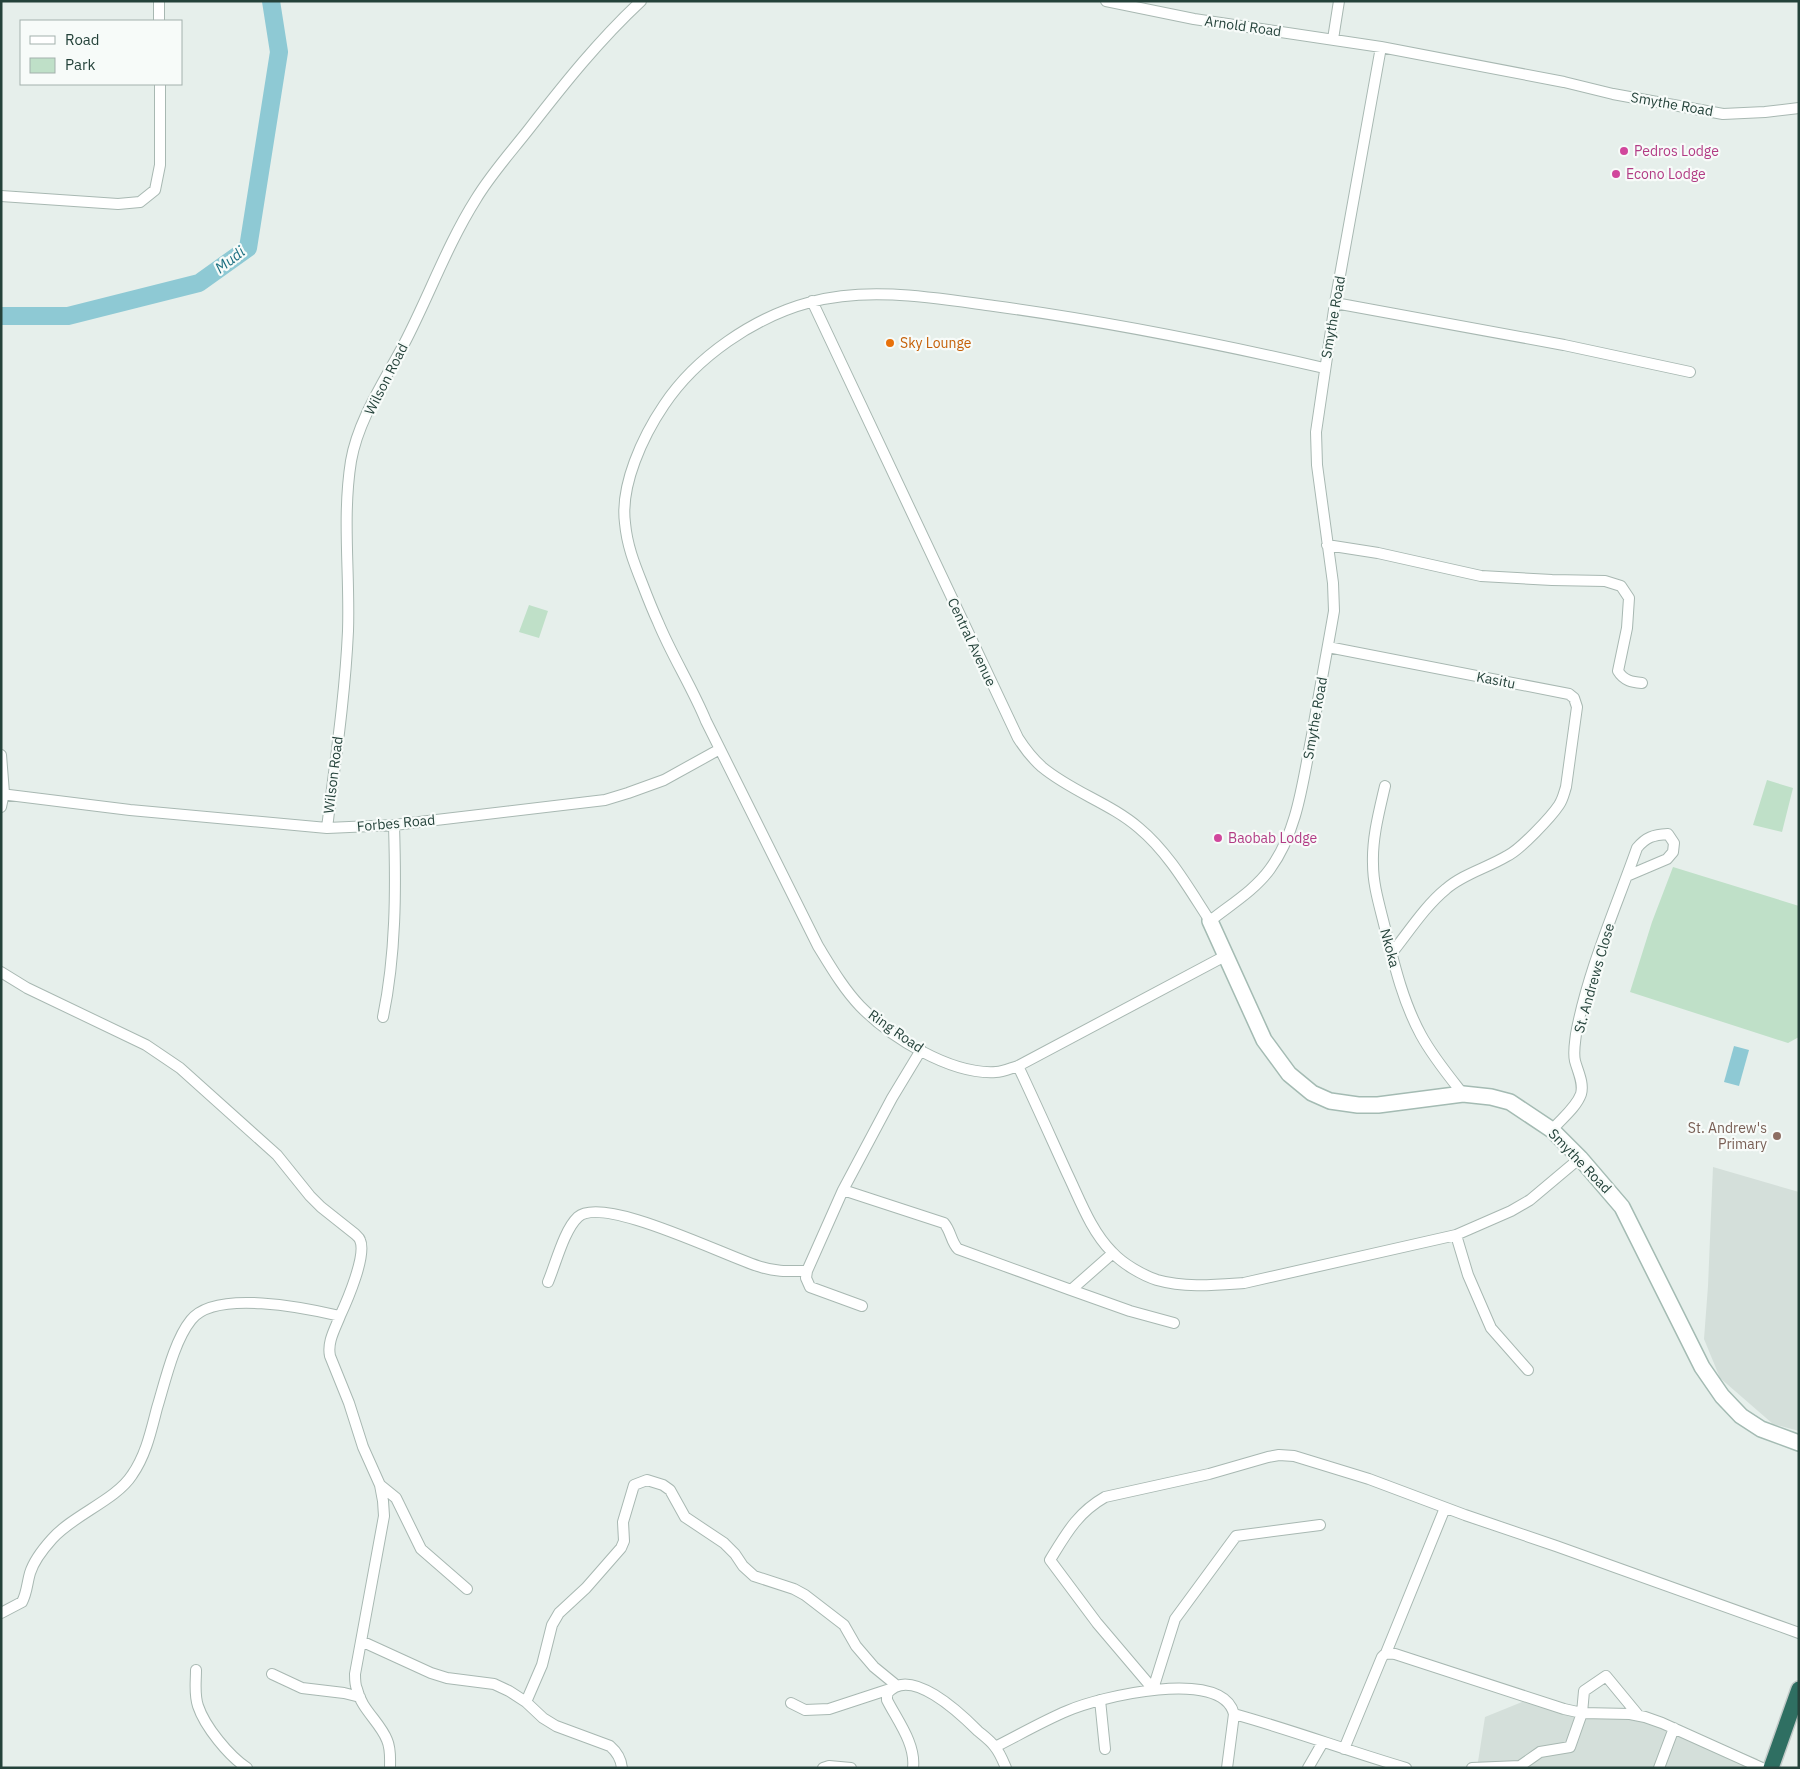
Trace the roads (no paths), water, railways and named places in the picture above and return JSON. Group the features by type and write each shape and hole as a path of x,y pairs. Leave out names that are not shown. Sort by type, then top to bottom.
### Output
{"highway":[{"path":"1771,1768 1799,1689"}],"street":[{"path":"159,1 159,20"},
{"name":"Arnold Road","path":"1106,1 1194,19 1381,47"},
{"path":"1333,39 1339,1"},
{"name":"Wilson Road","path":"327,828 348,631 346,498 352,458 362,425 384,379 404,344 461,225 477,198 560,88 616,24 641,2"},
{"name":"Smythe Road","path":"1799,108 1723,114 1613,94 1564,82 1381,47 1334,303 1316,432 1317,465 1333,583 1334,610 1303,780 1294,819 1271,868 1258,882 1210,921 1264,1040 1289,1074 1312,1093 1321,1098 1344,1103 1378,1105 1463,1094 1491,1097 1510,1102 1552,1130 1580,1158 1622,1207 1702,1367 1722,1396 1741,1416 1761,1429 1799,1442"},
{"path":"1,196 118,204 140,202 155,190 160,165 160,85"},
{"name":"Ring Road","path":"1225,956 1018,1066 997,1072 978,1071 955,1066 921,1050 888,1029 860,1006 836,975 818,946 694,693 658,624 629,549 624,521 625,497 636,460 651,424 674,390 715,349 777,313 812,301 844,296 916,295 1028,310 1117,325 1226,345 1324,368"},
{"name":"Central Avenue","path":"812,301 1018,738 1029,754 1049,772 1126,818 1153,841 1178,872 1210,921"},
{"path":"1334,303 1564,345 1690,372"},
{"path":"1327,545 1378,553 1481,576 1605,582 1621,586 1629,598 1627,628 1618,671 1629,681 1642,683"},
{"name":"Kasitu","path":"1328,647 1569,694 1574,698 1577,707 1566,787 1559,806 1509,856 1446,888 1391,954"},
{"name":"Forbes Road","path":"3,794 130,810 327,828 394,825 605,800 664,780 720,749"},
{"path":"1,755 3,794 1,807"},
{"name":"Nkoka","path":"1385,786 1375,829 1373,864 1378,899 1391,954 1405,998 1421,1035 1438,1063 1463,1094"},
{"path":"383,1017 394,943 394,825"},
{"name":"St. Andrews Close","path":"1552,1130 1574,1106 1580,1095 1582,1084 1575,1060 1574,1048 1577,1032 1588,989 1627,876 1637,848 1644,839 1654,835 1668,834 1674,843 1673,852 1667,858 1627,876"},
{"path":"1,972 27,988 146,1045 180,1068 277,1155 310,1196 360,1240 362,1249 354,1284 328,1348 363,1447 380,1486 383,1501 384,1516 355,1674 360,1698 387,1740 390,1750 390,1768"},
{"path":"862,1306 810,1287 806,1278 806,1271 843,1190 892,1098 921,1050"},
{"path":"1018,1066 1087,1216 1102,1240 1113,1253 1133,1268 1156,1279 1178,1284 1209,1286 1244,1284 1456,1235 1511,1211 1530,1200 1580,1158"},
{"path":"843,1190 944,1223 948,1227 958,1249 1130,1311 1174,1323"},
{"path":"548,1282 570,1227 580,1215 591,1211 614,1214 649,1223 761,1267 783,1272 806,1271"},
{"path":"1456,1235 1468,1275 1491,1328 1528,1370"},
{"path":"1071,1290 1113,1253"},
{"path":"1,1613 22,1602 32,1565 54,1537 70,1523 121,1488 132,1477 143,1457 172,1358 190,1320 200,1311 211,1306 227,1304 277,1304 340,1316"},
{"path":"1153,1689 1098,1623 1050,1560 1074,1522 1095,1503 1106,1497 1201,1476 1279,1455 1294,1456 1350,1474 1799,1633"},
{"path":"526,1702 542,1665 552,1626 559,1613 586,1588 621,1548 624,1541 622,1522 634,1485 647,1480 664,1485 670,1490 685,1517 724,1543 754,1576 794,1589 844,1625 856,1646 893,1687"},
{"path":"380,1486 396,1498 421,1549 467,1589"},
{"path":"1344,1749 1382,1657 1386,1653 1445,1508"},
{"path":"1153,1689 1175,1619 1236,1536 1320,1525"},
{"path":"361,1641 431,1673 447,1678 494,1684 509,1691 556,1726 610,1746 621,1759 622,1768"},
{"path":"1386,1653 1395,1654 1564,1709 1582,1713 1630,1714 1662,1723 1762,1768"},
{"path":"196,1670 195,1691 199,1707 222,1744 236,1760 247,1768"},
{"path":"272,1674 302,1688 344,1693 360,1698"},
{"path":"1472,1768 1520,1766 1540,1752 1570,1747 1582,1713 1584,1691 1606,1676 1639,1716"},
{"path":"791,1704 805,1710 829,1709 893,1687 905,1684 915,1686 943,1700 995,1747 1006,1768"},
{"path":"893,1687 887,1694 887,1700 909,1745 914,1760 913,1768"},
{"path":"995,1747 1068,1710 1100,1700 1153,1689 1201,1689 1224,1698 1234,1714 1227,1768"},
{"path":"1100,1700 1105,1749"},
{"path":"1234,1714 1406,1768"},
{"path":"1659,1768 1674,1728"},
{"path":"1308,1768 1323,1742"},
{"path":"823,1768 829,1766 852,1768"}],"water":[{"path":"1734,1046 1749,1050 1739,1086 1724,1082"}],"waterway":[{"name":"Mudi","path":"1,316 68,316 199,283 248,248 279,52 271,1"}],"place":[{"name":"Pedros Lodge","path":"1624,151"},
{"name":"Econo Lodge","path":"1616,174"},
{"name":"Sky Lounge","path":"890,343"},
{"name":"Baobab Lodge","path":"1218,838"},
{"name":"St. Andrew's Primary","path":"1777,1136"}]}
